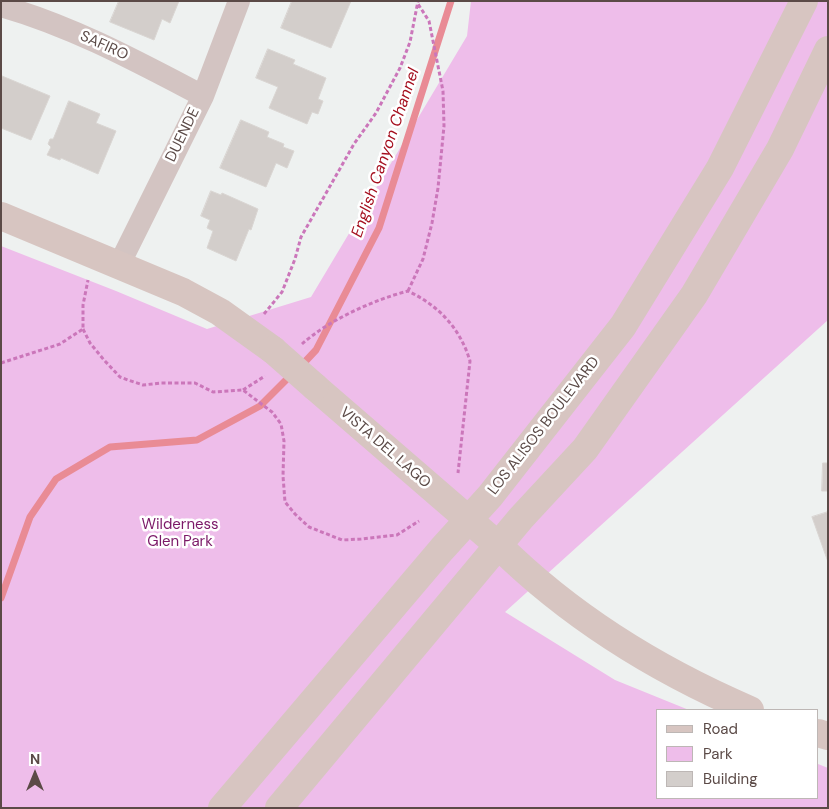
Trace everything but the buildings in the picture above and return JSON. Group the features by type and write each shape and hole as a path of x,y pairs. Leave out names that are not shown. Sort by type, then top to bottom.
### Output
{"main road":[{"name":"LOS ALISOS BOULEVARD","path":"222,808 490,496 623,326 720,168 804,1"},
{"path":"279,808 521,518 585,449 694,296 780,149 828,50"},
{"name":"VISTA DEL LAGO","path":"1,216 183,292 220,312 273,350 523,569 573,609 625,646 707,691 748,709"}],"street":[{"name":"DUENDE","path":"120,265 203,96 239,1"},
{"name":"SAFIRO","path":"1,6 21,12 118,51 203,96"}],"path":[{"path":"408,291 423,258 432,224 438,188 444,126 443,92 429,21 418,3"},
{"path":"272,305 282,292 309,223 354,144 376,113 400,68 410,42 418,3"},
{"path":"95,255 84,295 83,329 90,343 120,377 144,385 195,383 213,392 243,390 272,412 281,424 284,441 283,476 285,502 294,514 309,527 342,540 361,540 397,535 419,521"},
{"path":"318,331 390,296 408,291 422,297 440,310 466,348 470,361 458,473"},
{"path":"1,363 60,344 83,329"}],"green space":[{"name":"Wilderness Glen Park","path":"471,1 828,1 828,320 505,612 615,680 687,709 656,709 656,799 819,799 819,764 828,768 828,808 1,808 1,246 207,329 311,297 467,36"}],"waterway":[{"name":"English Canyon Channel","path":"301,366 316,350 379,228 451,1"},
{"name":"English Canyon Channel","path":"1,598 30,517 56,479 110,447 197,440 260,406 293,373"}]}
